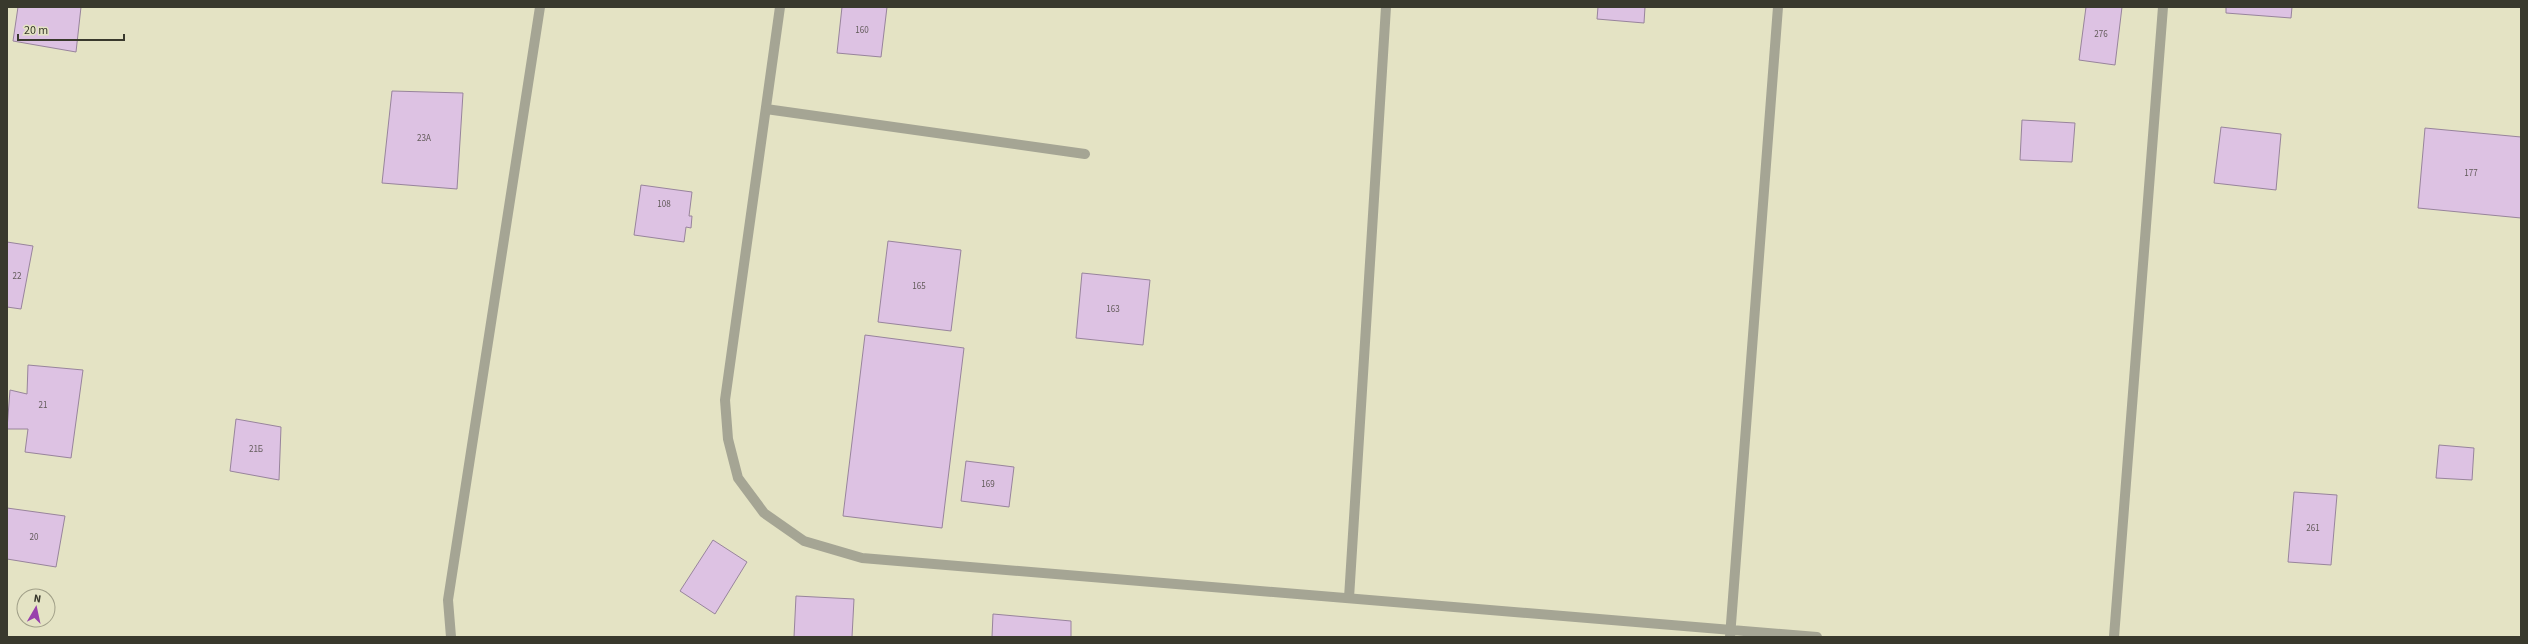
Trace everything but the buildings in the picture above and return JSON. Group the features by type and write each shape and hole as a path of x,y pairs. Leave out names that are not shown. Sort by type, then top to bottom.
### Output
{"street":[{"path":"451,637 448,600 540,7"},
{"path":"780,7 725,400 728,439 738,478 764,513 804,541 862,558 1349,598 1731,633 1817,637"},
{"path":"1349,598 1386,7"},
{"path":"1731,633 1778,7"},
{"path":"2114,637 2163,7"},
{"path":"766,109 1085,154"}]}
